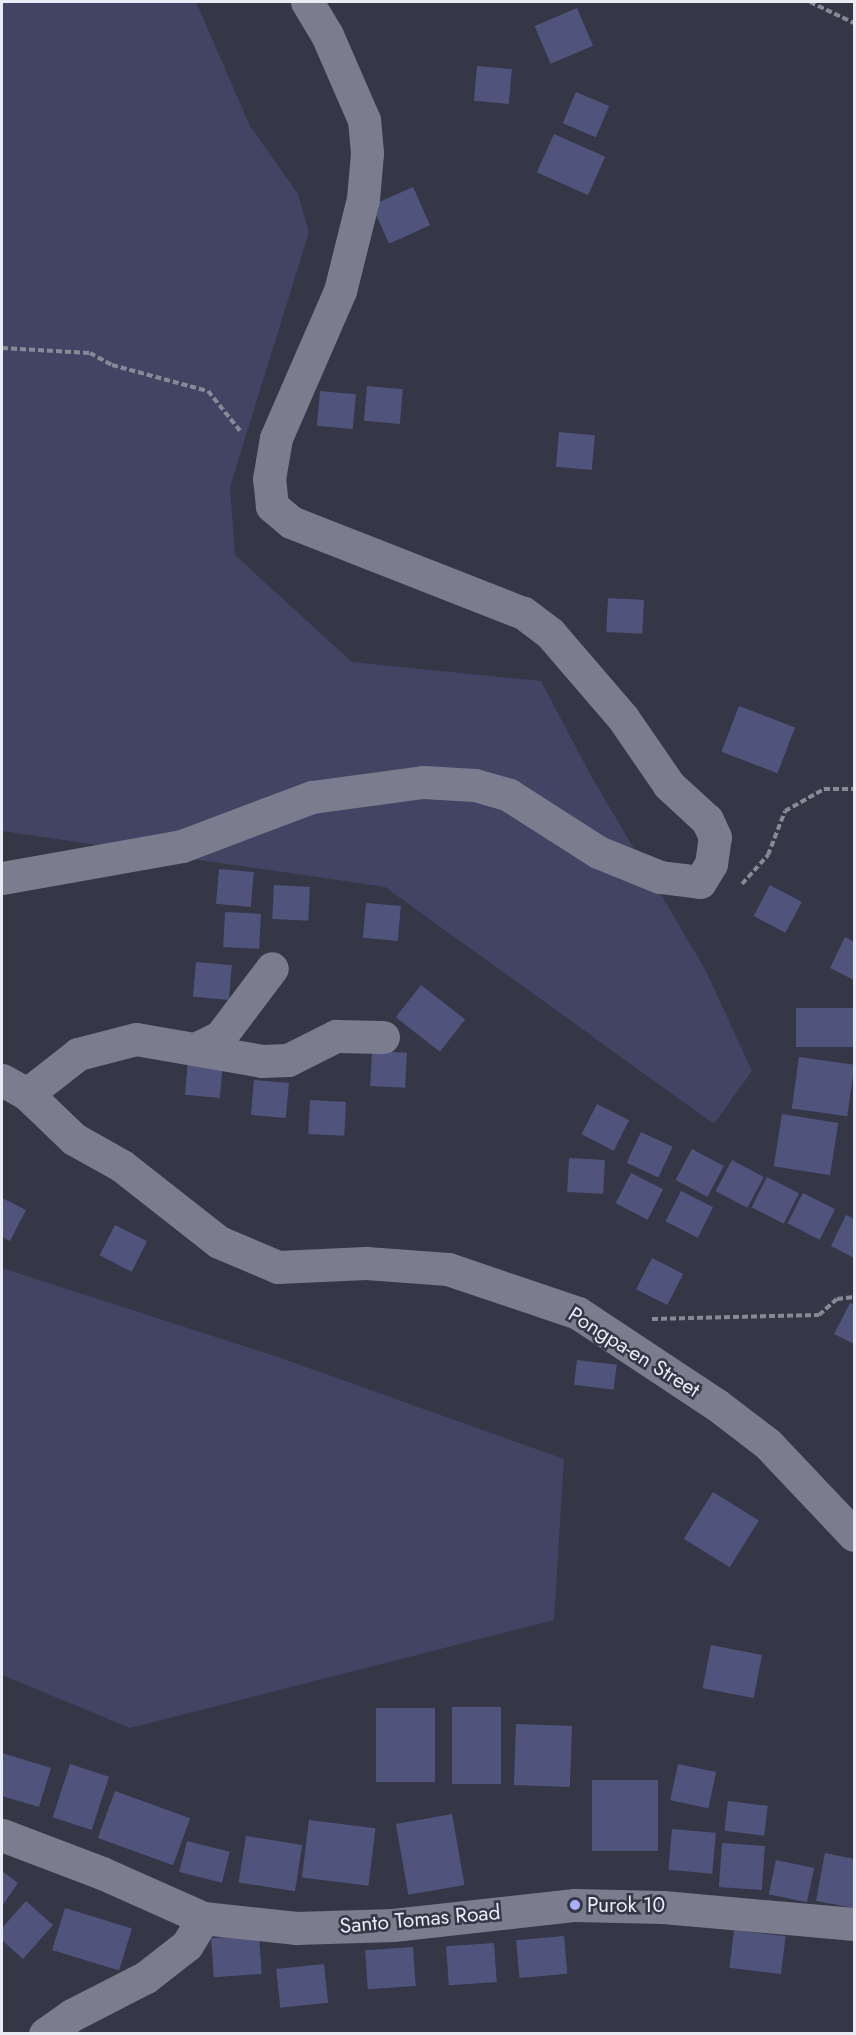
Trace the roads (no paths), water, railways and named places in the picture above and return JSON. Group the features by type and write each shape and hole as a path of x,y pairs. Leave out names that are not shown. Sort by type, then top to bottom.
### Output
{"street":[{"path":"2,878 182,846 312,797 423,782 493,789 598,852 660,877 700,882 715,850 712,827 669,785 623,718 550,633 523,613 291,522 272,506 269,479 276,438 339,291 353,247 367,153 364,120 327,35 307,2"},
{"path":"195,1048 220,1037 272,968"},
{"path":"14,1087 78,1054 108,1044 136,1039 262,1061 279,1060 336,1036 383,1037"},
{"name":"Pongpa-en Street","path":"14,1087 74,1139 122,1166 219,1242 278,1267 366,1263 448,1269 578,1313 616,1337 768,1444 855,1535"},
{"name":"Santo Tomas Road","path":"2,1835 102,1873 203,1918 296,1928 393,1925 575,1905 663,1907 855,1924"},
{"path":"45,2034 72,2014 146,1977 188,1945 203,1918"}],"place":[{"name":"Purok 10","path":"575,1905"}]}
